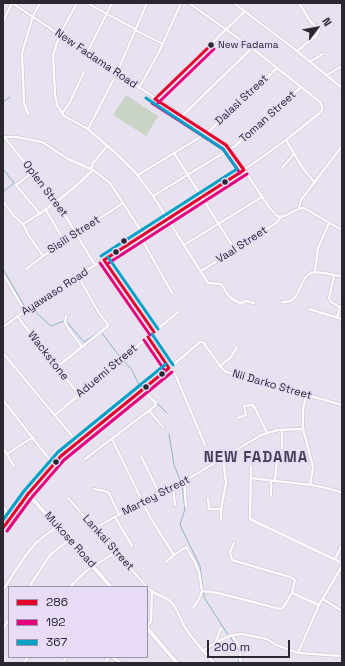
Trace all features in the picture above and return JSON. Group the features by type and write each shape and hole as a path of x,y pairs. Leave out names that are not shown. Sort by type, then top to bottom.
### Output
{"street":[{"name":"New Fadama Road","path":"12,3 230,149 262,197 275,214 281,217"},
{"path":"3,22 12,3"},
{"path":"28,114 24,103 21,60 24,43 33,16 40,3"},
{"path":"77,3 60,34 52,60 56,100 62,113 66,118 88,129 138,175 209,283 221,284 232,300 240,303 246,300 254,303"},
{"path":"87,3 163,44"},
{"path":"87,53 112,3"},
{"path":"88,129 117,73 147,3"},
{"path":"139,88 163,44 181,3"},
{"path":"189,3 227,29 301,87"},
{"path":"234,3 311,61 342,88"},
{"path":"297,51 317,35 319,30 310,21 299,3"},
{"path":"155,99 245,11"},
{"path":"182,116 252,48"},
{"path":"311,61 323,54"},
{"path":"327,75 342,66"},
{"name":"Dalasi Street","path":"138,175 207,133 277,68"},
{"path":"62,113 69,104 84,72"},
{"name":"Ayawaso Road","path":"3,327 17,316 78,276 244,170 286,140 322,111 320,102 301,87"},
{"name":"Toman Street","path":"153,196 230,149 251,133 301,87"},
{"path":"4,137 16,137 42,142 68,159 92,169 110,183 143,234"},
{"name":"Oplen Street","path":"4,137 58,202 95,265"},
{"path":"286,140 307,174 315,183"},
{"path":"23,224 58,202 74,189 92,169 93,163 108,146"},
{"path":"299,208 302,200 342,146"},
{"path":"174,153 235,250"},
{"path":"282,168 294,154"},
{"path":"33,172 17,184 17,186 40,214"},
{"path":"184,245 262,197"},
{"path":"3,201 14,216 23,224 42,256"},
{"name":"Sisili Street","path":"26,269 64,241 123,203"},
{"path":"281,217 299,208 305,209 342,230"},
{"path":"46,210 64,241"},
{"name":"Vaal Street","path":"201,271 276,223 281,217"},
{"path":"316,272 318,248 329,223"},
{"path":"140,236 172,293"},
{"path":"104,260 154,332"},
{"path":"282,302 293,300 307,276 311,273 316,272 334,276 342,276"},
{"path":"3,274 25,311"},
{"path":"57,367 108,327 78,276"},
{"path":"334,276 329,300 340,306 337,318"},
{"path":"309,309 342,319"},
{"name":"Aduemi Street","path":"54,415 178,312"},
{"name":"Wackstone","path":"17,316 78,395"},
{"path":"66,316 67,326 82,347"},
{"path":"148,337 174,373 205,445"},
{"name":"Nii Darko Street","path":"3,528 28,494 53,464 77,442 200,342 203,342 226,372 342,405"},
{"path":"220,366 231,357 237,347"},
{"path":"3,353 77,442"},
{"path":"85,459 156,405 142,390"},
{"path":"306,394 303,410 303,429 313,467 310,485"},
{"path":"3,400 53,464"},
{"path":"238,418 246,415 244,406 252,405 255,408 267,433"},
{"path":"149,411 163,427"},
{"name":"Martey Street","path":"95,528 143,501 184,481 254,439 267,433 282,430 303,429"},
{"path":"282,430 282,448"},
{"path":"7,454 33,437"},
{"path":"112,439 159,532 174,555"},
{"path":"3,448 14,466"},
{"path":"275,481 277,460 299,450"},
{"path":"141,456 159,493"},
{"path":"221,519 221,509 226,483 223,458"},
{"path":"252,466 250,519 342,563"},
{"path":"252,478 310,485 342,493"},
{"path":"184,481 186,506"},
{"path":"271,481 271,496"},
{"path":"173,487 175,504"},
{"path":"94,489 109,493 119,515"},
{"name":"Mukose Road","path":"28,494 111,586"},
{"name":"Lankai Street","path":"68,498 146,586"},
{"path":"208,498 209,509 221,509"},
{"path":"3,506 10,518"},
{"path":"115,517 132,546"},
{"path":"3,590 18,566 34,545 57,526"},
{"path":"30,586 50,555 70,539"},
{"path":"204,591 218,593 280,609 285,606 292,593 295,580 290,577 232,560 230,552 234,543"},
{"path":"335,559 342,545"},
{"path":"166,562 186,547 199,572 204,591 200,600 193,608"},
{"path":"71,586 81,575 116,552"},
{"path":"298,652 322,599 342,566"},
{"name":"Lankai Street","path":"148,588 152,593 169,600 186,628 214,663"},
{"path":"148,626 151,621 152,593"},
{"path":"292,593 319,605"},
{"path":"322,599 342,611"},
{"path":"216,642 221,628"},
{"path":"148,629 177,663"},
{"path":"204,651 216,642 232,635 242,634 267,639 276,645 298,652 342,656"},
{"path":"232,635 240,648 242,663"}],"green space":[{"path":"126,95 158,116 146,136 113,115"}],"waterway":[{"path":"3,102 10,97"},
{"path":"3,169 14,183 3,192"},
{"path":"3,269 25,307"},
{"path":"32,309 51,326 64,321"},
{"path":"67,322 84,342 99,332"},
{"path":"102,333 120,357"},
{"path":"123,360 132,370 138,383 142,387"},
{"path":"145,391 167,413"},
{"path":"169,434 174,465 180,480"},
{"path":"182,484 185,509 180,525 200,566 203,590"},
{"path":"204,593 204,597 228,635"},
{"path":"230,637 238,649"},
{"path":"238,663 239,654"}],"transit line":[{"name":"286","path":"155,99 211,45"},
{"name":"192","path":"158,103 214,49"},
{"name":"367","path":"101,256 237,169 223,149 146,98"},
{"name":"286","path":"155,99 226,145 244,170"},
{"name":"192","path":"152,103 223,149 240,173"},
{"name":"286","path":"104,260 244,170"},
{"name":"192","path":"107,264 247,174"},
{"name":"367","path":"108,257 158,329"},
{"name":"286","path":"104,260 154,332"},
{"name":"192","path":"100,263 150,335"},
{"name":"367","path":"152,334 173,365"},
{"name":"286","path":"148,337 169,368"},
{"name":"192","path":"144,340 165,371"},
{"name":"367","path":"3,520 24,491 58,452 166,364"},
{"name":"286","path":"3,528 28,494 61,456 169,368"},
{"name":"192","path":"7,531 32,497 64,460 172,372"}],"place":[{"name":"New Fadama","path":"211,45"}],"district":[{"name":"NEW FADAMA","path":"256,458"}]}
